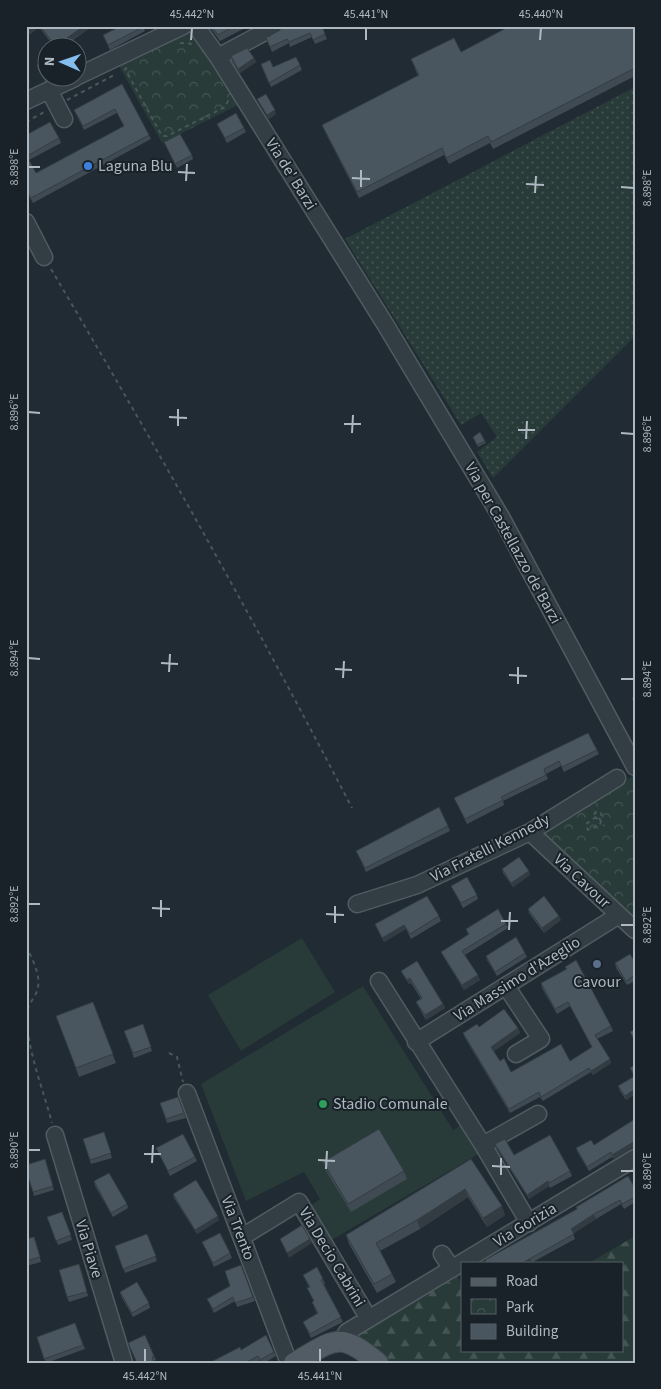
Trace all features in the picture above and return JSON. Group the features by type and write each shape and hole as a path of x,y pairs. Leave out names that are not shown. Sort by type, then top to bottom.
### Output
{"main road":[{"path":"294,1363 333,1342 341,1341 358,1346 378,1363"}],"street":[{"path":"151,41 160,26"},
{"path":"88,71 184,26"},
{"name":"Via de' Barzi","path":"196,26 266,128 372,297 385,324"},
{"path":"218,57 276,26"},
{"path":"26,101 53,88"},
{"path":"49,90 60,112"},
{"path":"26,222 44,257"},
{"name":"Via per Castellazzo de'Barzi","path":"385,324 462,443 599,691 635,767"},
{"name":"Via Fratelli Kennedy","path":"357,904 417,885 530,832 617,778"},
{"name":"Via Cavour","path":"530,832 619,915 632,935"},
{"name":"Via Massimo d'Azeglio","path":"416,1042 619,915"},
{"path":"379,981 483,1145 529,1223"},
{"path":"506,986 541,1039 516,1054"},
{"name":"Via Trento","path":"187,1093 289,1363"},
{"path":"483,1145 538,1114"},
{"name":"Via Piave","path":"55,1135 124,1363"},
{"name":"Via Gorizia","path":"464,1262 635,1158"},
{"name":"Via Decio Cabrini","path":"242,1236 299,1202 369,1319"},
{"path":"442,1254 452,1269"},
{"name":"Via Gorizia","path":"341,1341 347,1332 461,1264"}],"path":[{"path":"176,43 196,46"},
{"path":"132,65 125,69 162,136 167,136 225,107 230,97 236,103 246,100"},
{"path":"26,122 60,112 116,74"},
{"path":"44,257 139,418 258,630 352,808"},
{"path":"592,806 597,818 604,826"},
{"path":"595,812 600,812 597,818 586,824 589,831 600,825 601,821"},
{"path":"26,946 38,974 38,988 27,1010 29,1037 55,1135"},
{"path":"169,1053 177,1057 187,1093"}],"green space":[{"path":"181,32 189,34 198,40 238,105 162,143 117,62"},
{"path":"635,87 635,336 493,478 477,452 497,437 481,413 461,425 345,239"},
{"path":"633,776 635,780 635,927 534,831"},
{"path":"302,938 335,992 241,1051 208,995"},
{"name":"Stadio Comunale","path":"363,986 453,1130 463,1124 480,1153 330,1241 309,1207 320,1199 304,1172 246,1201 201,1084"},
{"path":"635,1236 635,1363 385,1363 354,1336 457,1277 461,1283 461,1352 624,1352 624,1262 591,1262"}],"building":[{"path":"40,26 84,26 67,38 49,38"},
{"path":"121,26 143,27 108,45 103,35"},
{"path":"211,26 234,26 218,35"},
{"path":"282,26 322,26 325,34 313,40 310,33 289,42 287,39 270,47 266,38 280,30"},
{"path":"510,26 635,26 635,68 491,142 488,136 446,158 442,148 357,192 322,125 419,75 411,59 454,38 461,52"},
{"path":"247,48 254,58 238,69 231,56"},
{"path":"296,57 300,65 269,83 261,64 270,60 273,67"},
{"path":"122,84 149,135 31,198 26,190 26,135 50,122 59,138 27,156 36,173 124,126 115,109 83,126 74,110"},
{"path":"266,94 275,110 267,115 257,99"},
{"path":"236,113 244,128 225,138 217,124"},
{"path":"180,134 192,155 175,164 164,142"},
{"path":"480,432 485,441 477,445 473,437"},
{"path":"588,733 597,750 562,767 559,761 544,769 546,775 501,797 503,800 465,819 454,798"},
{"path":"439,807 448,826 365,868 356,851"},
{"path":"519,857 529,871 511,883 502,869"},
{"path":"467,877 477,895 461,903 451,886"},
{"path":"427,896 439,916 410,934 404,925 382,938 375,924"},
{"path":"544,896 559,916 542,928 528,909"},
{"path":"498,909 506,924 462,951 478,975 462,985 441,952 469,934 466,929"},
{"path":"516,937 525,953 495,972 486,956"},
{"path":"630,954 635,962 635,975 626,981 615,963"},
{"path":"576,960 611,1026 595,1035 610,1059 591,1071 589,1068 541,1097 539,1092 509,1109 463,1033 477,1024 479,1027 504,1009 518,1028 491,1047 500,1061 504,1058 511,1072 561,1044 570,1061 592,1047 568,1002 555,1009 541,983 567,969 565,967"},
{"path":"417,961 443,1004 425,1015 416,1002 422,998 410,978 407,980 401,971"},
{"path":"93,1002 113,1054 76,1068 56,1016"},
{"path":"143,1024 151,1047 133,1053 124,1031"},
{"path":"635,1029 635,1041 630,1032"},
{"path":"635,1065 635,1076 630,1068"},
{"path":"635,1076 635,1089 625,1096 618,1086"},
{"path":"178,1097 184,1113 166,1119 160,1103"},
{"path":"635,1119 635,1141 612,1155 611,1152 587,1167 576,1148 591,1140 594,1145"},
{"path":"379,1129 404,1171 348,1204 323,1162"},
{"path":"104,1132 111,1153 90,1160 83,1139"},
{"path":"183,1134 195,1157 168,1171 156,1148"},
{"path":"550,1135 570,1171 549,1183 548,1181 527,1195 495,1144 505,1139 514,1155"},
{"path":"45,1159 53,1186 33,1192 26,1165"},
{"path":"471,1159 502,1206 483,1218 465,1189 417,1220 376,1243 392,1274 374,1284 346,1235"},
{"path":"109,1173 127,1204 111,1213 94,1181"},
{"path":"628,1176 635,1188 635,1197 622,1204 620,1200 594,1214 571,1229 574,1234 524,1262 486,1262 485,1260 577,1209 576,1207"},
{"path":"196,1180 218,1216 195,1230 173,1194"},
{"path":"62,1212 71,1235 56,1241 47,1217"},
{"path":"302,1225 310,1239 287,1253 280,1239"},
{"path":"220,1233 230,1253 213,1263 202,1242"},
{"path":"147,1234 156,1256 123,1269 115,1246"},
{"path":"34,1237 40,1257 26,1261 26,1239"},
{"path":"79,1264 87,1292 67,1297 59,1270"},
{"path":"241,1265 253,1297 235,1303 233,1297 213,1309 207,1299 230,1286 225,1271"},
{"path":"317,1267 323,1279 321,1280 341,1317 310,1334 303,1322 318,1313 307,1288 310,1287 303,1275"},
{"path":"137,1282 149,1303 132,1313 120,1292"},
{"path":"75,1323 83,1345 44,1359 37,1337"},
{"path":"145,1335 154,1356 152,1357 154,1363 137,1363 128,1343"},
{"path":"266,1335 274,1352 260,1360 258,1356 245,1363 209,1363 240,1347 241,1350"}],"place":[{"name":"Laguna Blu","path":"88,166"},
{"name":"Cavour","path":"597,964"},
{"name":"Stadio Comunale","path":"323,1104"}]}
